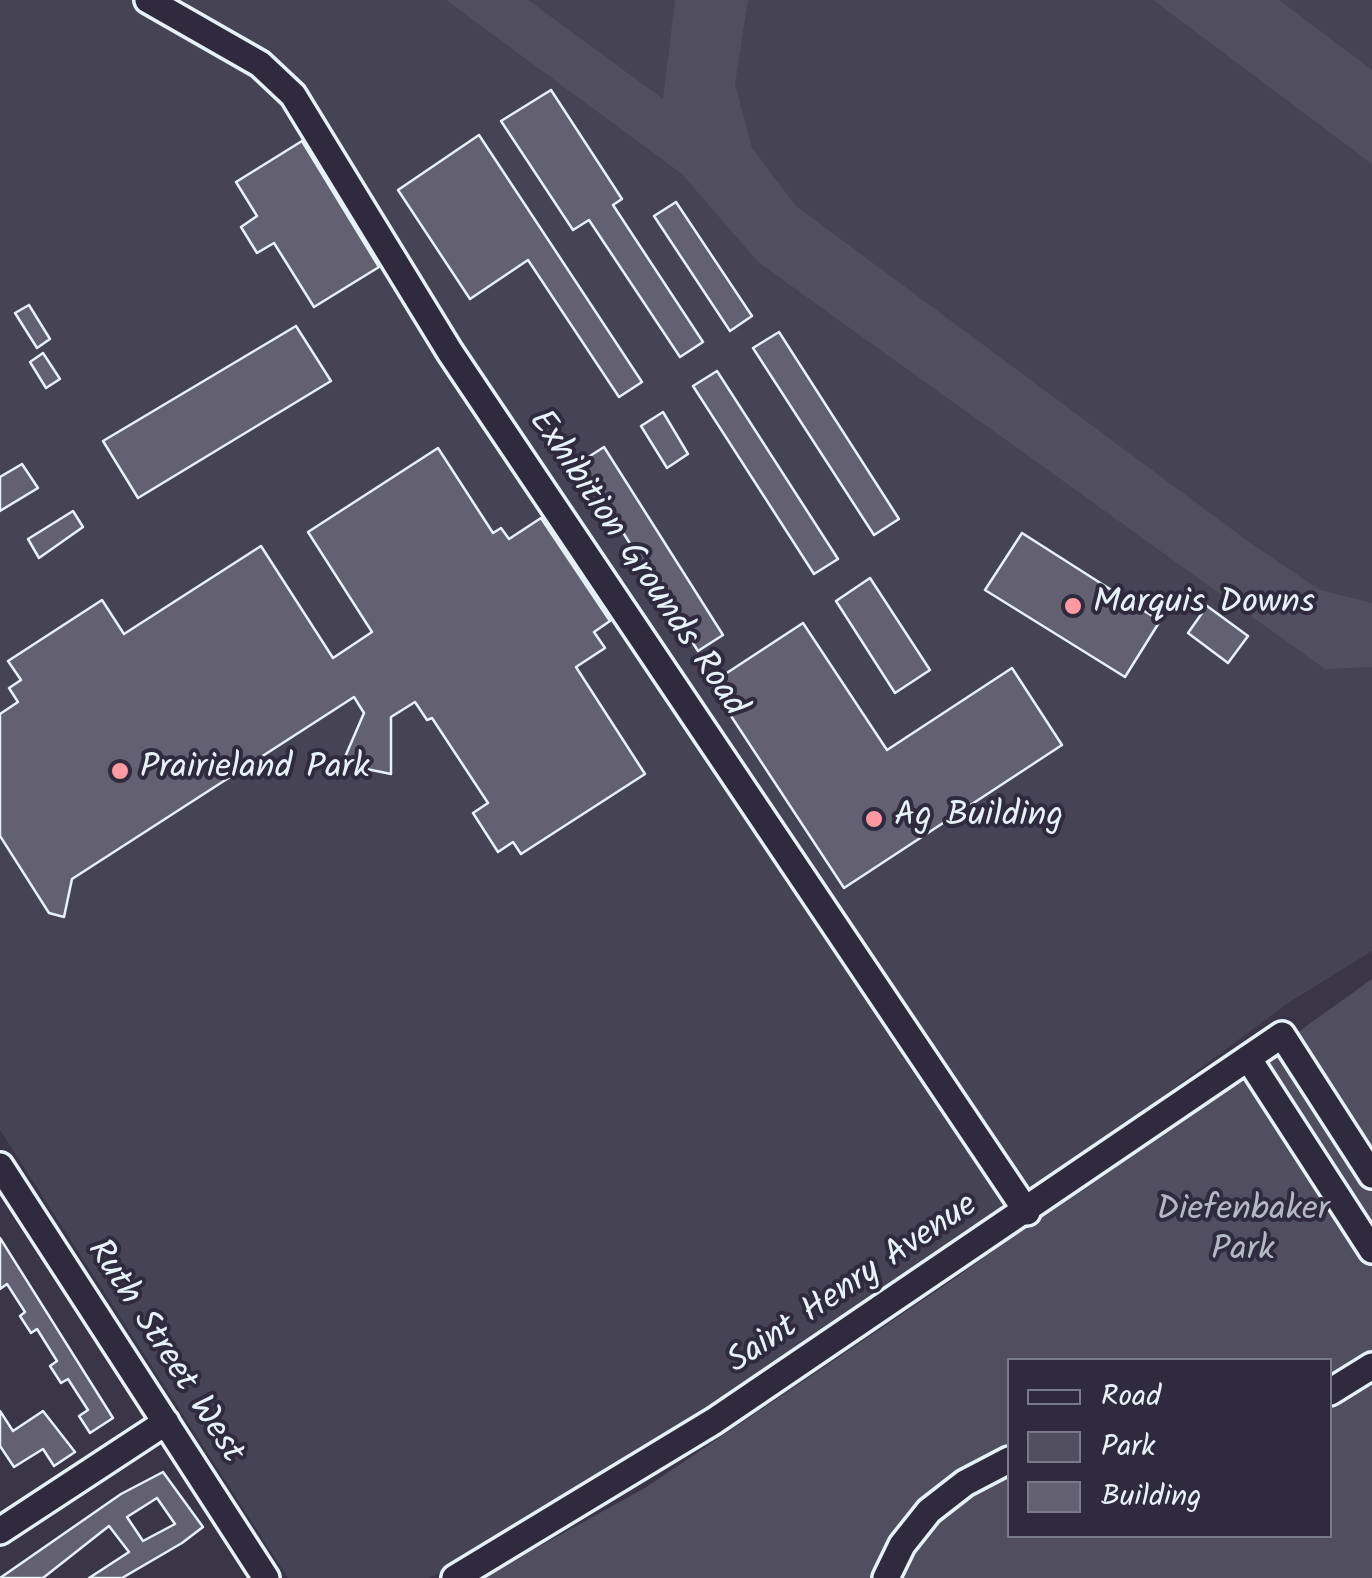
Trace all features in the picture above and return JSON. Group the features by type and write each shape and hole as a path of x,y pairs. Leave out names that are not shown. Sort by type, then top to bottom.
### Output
{"street":[{"name":"Exhibition Grounds Road","path":"148,0 260,64 293,95 450,352 1027,1212"},
{"name":"Saint Henry Avenue","path":"455,1578 714,1421 1027,1212 1282,1034 1372,1175"},
{"path":"1248,1058 1372,1250"},
{"name":"Ruth Street West","path":"0,1166 266,1578"},
{"path":"1332,1391 1372,1366"},
{"path":"0,1531 166,1422"},
{"path":"886,1578 902,1545 929,1511 964,1482 1007,1461"}],"shaded area":[{"path":"0,0 1372,0 1372,951 1288,1003 1064,1170 730,1398 447,1570 428,1578 288,1578 0,1130"}],"green space":[{"name":"Marquis Downs","path":"446,0 528,0 663,99 675,0 748,0 735,84 752,148 796,206 1249,542 1320,590 1372,603 1372,667 1325,669 758,262 682,174"},
{"path":"1153,0 1279,0 1372,70 1372,164"},
{"name":"Diefenbaker Park","path":"1372,979 1372,1578 482,1578 645,1488 954,1279"}],"building":[{"path":"551,90 622,199 613,205 703,342 680,357 589,220 573,230 501,121"},
{"path":"479,135 642,382 619,397 528,260 470,299 398,190"},
{"path":"302,141 379,267 314,307 274,243 257,253 241,227 257,216 236,182"},
{"path":"676,202 752,316 730,331 654,216"},
{"path":"29,305 50,339 37,348 15,313"},
{"path":"296,326 331,381 138,498 103,441"},
{"path":"779,332 899,519 874,535 753,348"},
{"path":"43,353 60,379 46,388 30,362"},
{"path":"717,371 838,559 814,574 693,386"},
{"path":"663,412 688,454 667,468 641,426"},
{"path":"604,447 723,635 698,651 579,463"},
{"path":"438,448 493,533 501,528 509,539 541,518 610,621 594,632 605,648 576,667 645,774 521,854 513,842 498,852 473,813 488,803 432,718 427,720 415,702 391,717 391,774 342,764 364,713 354,697 72,879 64,917 49,913 0,836 0,714 18,702 9,688 21,680 8,661 102,600 124,634 261,546 333,658 372,632 308,532"},
{"path":"22,464 38,488 0,511 0,477"},
{"path":"73,511 83,527 39,558 28,539"},
{"name":"Marquis Downs","path":"1022,533 1160,621 1125,677 985,590"},
{"path":"870,578 930,670 895,693 836,601"},
{"path":"1207,606 1248,636 1228,663 1188,633"},
{"name":"Ag Building","path":"803,623 887,750 1012,668 1062,745 844,888 710,684"},
{"path":"0,1238 113,1418 90,1433 79,1416 88,1410 68,1379 61,1383 50,1366 57,1361 37,1329 31,1333 20,1316 25,1312 7,1284 0,1289"},
{"path":"0,1411 13,1431 43,1411 75,1452 54,1466 43,1449 14,1467 0,1446"},
{"path":"163,1472 203,1527 122,1578 89,1578 129,1552 109,1526 43,1578 0,1578 121,1494","holes":["157,1498 175,1524 143,1541 127,1517"]}],"place":[{"name":"Marquis Downs","path":"1073,606"},
{"name":"Prairieland Park","path":"120,771"},
{"name":"Ag Building","path":"874,819"}]}
